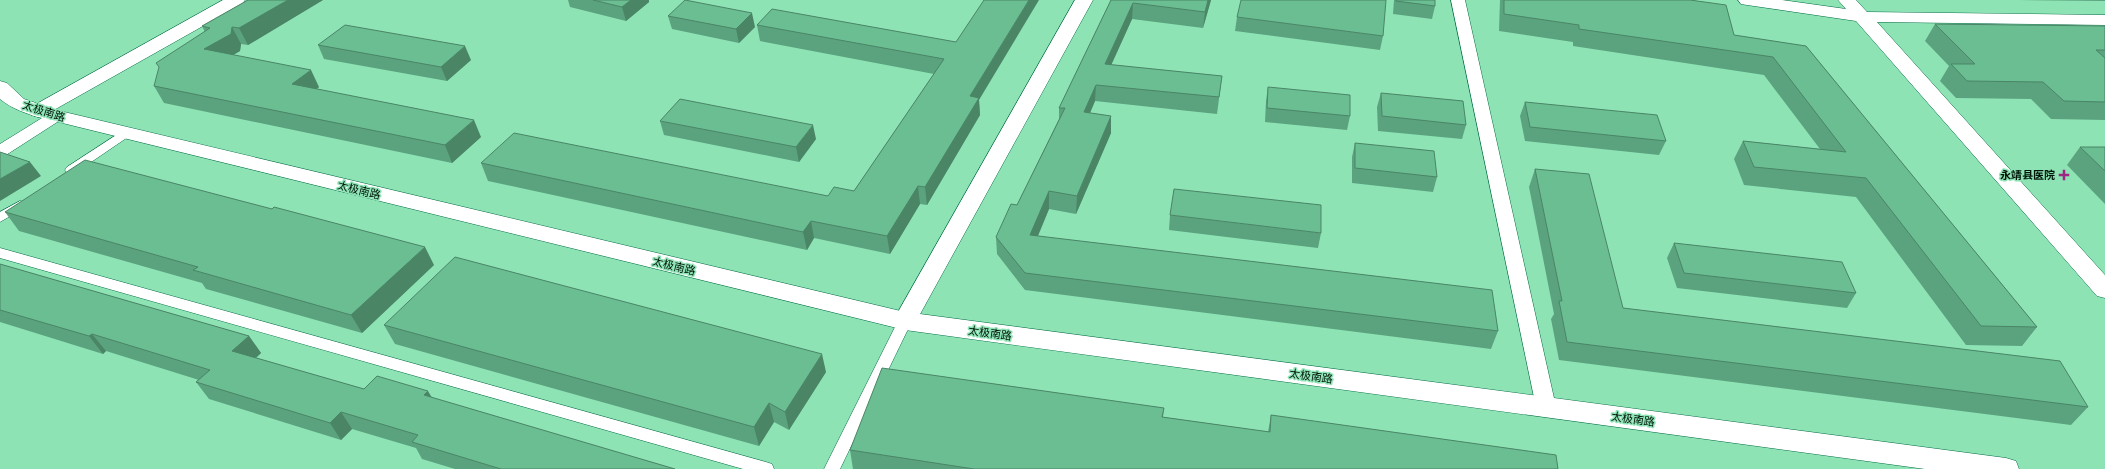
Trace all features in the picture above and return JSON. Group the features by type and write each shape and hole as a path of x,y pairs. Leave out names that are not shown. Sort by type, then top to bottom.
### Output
{"main road":[{"path":"47,114 236,0"},
{"path":"905,321 1084,0"},
{"path":"1747,0 1863,16 2105,20"},
{"path":"1847,0 1863,16 2105,290"},
{"name":"太极南路","path":"0,87 6,97 47,114 124,134 905,321 2006,469"}],"street":[{"path":"1458,0 1546,407"},
{"path":"0,151 47,114"},
{"path":"59,178 124,134"},
{"path":"0,218 33,196"},
{"path":"0,253 766,469"},
{"path":"832,469 905,321"}],"building":[{"path":"248,0 288,0 239,28 232,27 231,34 204,49 311,70 292,84 474,120 445,145 154,86 159,67 156,63 210,28 202,26"},
{"path":"593,0 631,0 622,7"},
{"path":"685,0 752,13 736,29 668,16"},
{"path":"984,0 1029,0 970,96 979,98 925,187 918,186 887,236 811,221 803,232 481,163 514,133 828,196 834,187 854,191 944,59 757,25 772,9 956,42"},
{"path":"1111,0 1208,0 1205,12 1133,3 1105,64 1222,76 1219,97 1096,85 1084,112 1111,116 1077,196 1049,191 1030,235 1492,290 1498,331 1025,273 996,237 1011,204 1017,205 1065,108 1059,108"},
{"path":"1241,0 1386,0 1383,36 1237,17"},
{"path":"1435,0 1435,6 1396,1"},
{"path":"1504,0 1690,0 1726,5 1734,35 1806,46 2037,327 1981,326 1866,178 1754,167 1743,141 1846,152 1773,57 1579,29 1579,25 1504,14"},
{"path":"1935,24 2105,26 2105,50 2096,50 2105,58 2105,102 2064,101 2043,82 1967,81 1951,64 1975,64"},
{"path":"345,25 465,46 441,67 318,45"},
{"path":"1268,87 1350,95 1350,116 1267,108"},
{"path":"1381,93 1463,101 1466,125 1382,116"},
{"path":"680,99 813,125 796,147 660,121"},
{"path":"1525,102 1657,115 1666,141 1530,127"},
{"path":"1355,143 1434,151 1437,177 1355,168"},
{"path":"2080,147 2105,147 2105,171"},
{"path":"0,152 30,162 0,179"},
{"path":"85,160 272,209 274,207 425,247 351,315 193,270 198,267 5,212"},
{"path":"1535,169 1589,174 1623,308 2060,361 2088,407 1567,342 1559,301 1562,301"},
{"path":"1174,189 1321,205 1321,233 1170,215"},
{"path":"1674,243 1842,262 1856,293 1684,273"},
{"path":"455,257 822,354 785,412 769,403 754,427 384,325"},
{"path":"0,264 249,336 232,351 364,389 377,376 428,391 424,395 675,469 501,469 412,442 418,435 341,412 330,423 196,382 210,370 92,334 89,336 0,310"},
{"path":"882,368 1164,408 1162,417 1270,432 1271,415 1556,455 1558,469 974,469 850,450"}],"place":[{"name":"永靖县医院","path":"2064,175"}]}
